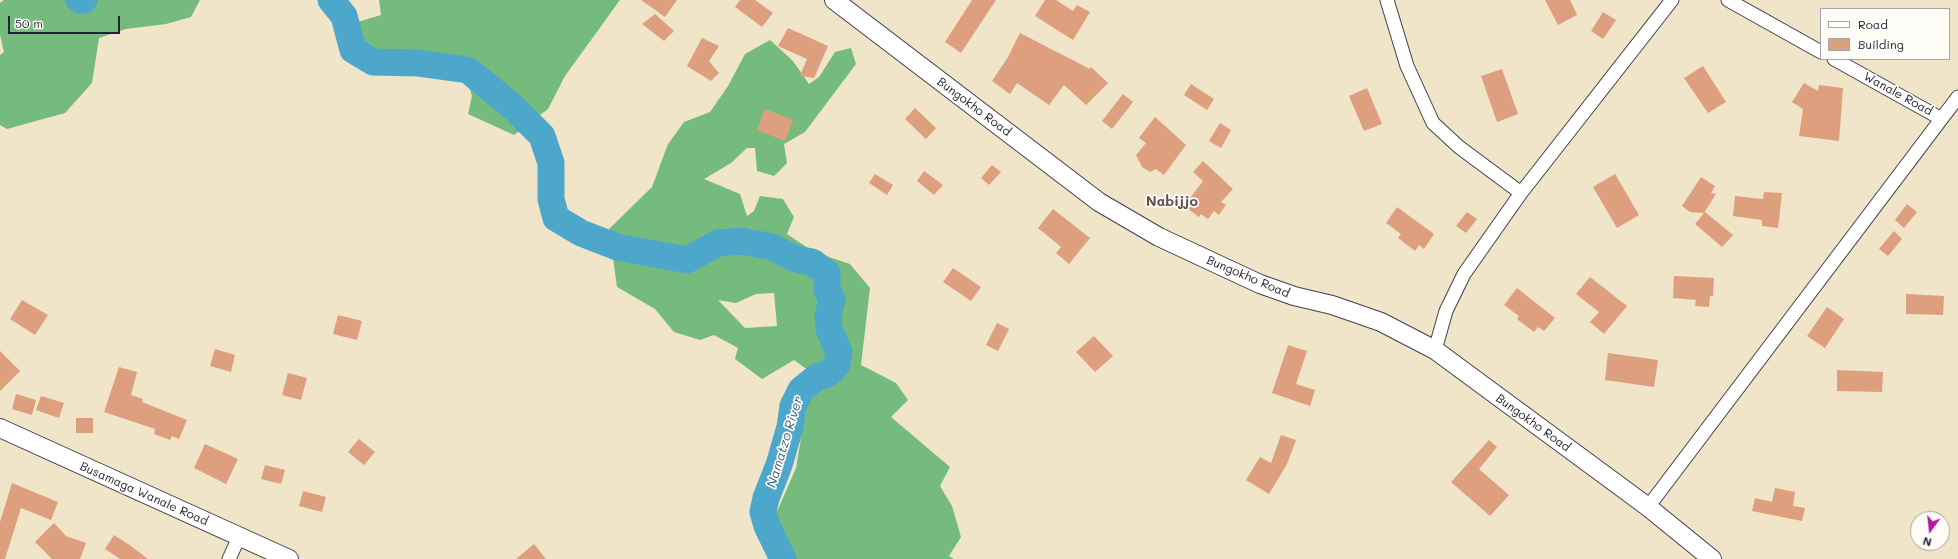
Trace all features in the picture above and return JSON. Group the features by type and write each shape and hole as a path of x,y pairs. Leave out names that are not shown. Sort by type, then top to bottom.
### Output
{"street":[{"name":"Bungokho Road","path":"834,0 1099,202 1159,237 1260,284 1294,296 1332,305 1381,322 1435,350 1648,508 1712,559"},
{"path":"1387,0 1408,66 1433,123 1459,147 1521,193"},
{"path":"1435,350 1446,311 1464,274 1521,193 1672,0"},
{"path":"1728,0 1820,51"},
{"name":"Wanale Road","path":"1836,60 1940,118"},
{"path":"1648,508 1940,118 1958,97"},
{"name":"Busamaga Wanale Road","path":"0,428 289,559"},
{"path":"229,559 239,537"}],"green space":[{"path":"4,0 200,0 191,17 166,24 126,29 99,38 92,83 65,113 7,129 0,125 0,55 4,52 0,35 0,3"},
{"path":"379,0 620,0 565,76 548,109 514,135 468,114 472,96 466,77 401,52 353,61 338,28 381,15"},
{"path":"770,40 793,61 809,84 819,77 835,52 851,48 856,64 805,132 784,144 787,163 774,176 757,171 755,148 747,148 731,163 704,179 740,194 747,216 754,211 760,196 783,199 794,217 787,234 814,252 850,264 870,288 861,365 896,383 908,400 891,417 950,467 940,486 952,506 961,537 949,556 954,559 776,559 772,523 796,468 812,373 794,360 762,379 735,359 738,348 714,335 700,340 674,332 655,309 617,287 609,229 652,187 668,144 684,122 710,112 728,86 745,54","holes":["774,293 777,326 745,328 718,300 736,303 756,294"]}],"building":[{"path":"641,0 677,0 665,17"},
{"path":"740,0 755,0 773,13 762,27 735,7"},
{"path":"972,0 996,0 961,53 945,42"},
{"path":"1045,0 1056,0 1073,11 1077,5 1090,12 1073,40 1035,16"},
{"path":"1545,0 1570,0 1577,15 1558,25"},
{"path":"1603,12 1616,20 1603,39 1591,31"},
{"path":"655,14 674,31 664,41 642,24"},
{"path":"788,28 828,46 814,78 800,76 807,59 778,46"},
{"path":"1020,33 1090,69 1091,67 1108,83 1086,105 1064,85 1049,105 1017,83 1010,94 992,81 1008,57"},
{"path":"702,38 719,46 709,61 719,73 711,81 687,66"},
{"path":"1703,66 1726,102 1708,113 1684,78"},
{"path":"1502,69 1518,114 1497,122 1481,76"},
{"path":"1804,83 1818,91 1819,85 1843,88 1839,141 1799,136 1803,109 1792,102"},
{"path":"1191,84 1214,99 1207,110 1184,95"},
{"path":"1367,88 1382,124 1364,131 1349,96"},
{"path":"1123,94 1133,102 1112,129 1102,121"},
{"path":"915,108 936,128 926,139 905,119"},
{"path":"765,109 793,120 785,141 757,130"},
{"path":"1155,117 1186,145 1164,175 1156,169 1150,172 1142,167 1136,155 1146,143 1139,138"},
{"path":"1220,123 1231,130 1221,148 1209,141"},
{"path":"1203,161 1233,189 1221,202 1226,205 1219,215 1214,211 1208,219 1201,214 1199,217 1184,206 1203,181 1193,172"},
{"path":"992,165 1001,172 989,185 981,178"},
{"path":"924,171 943,185 934,195 917,181"},
{"path":"875,174 893,185 887,195 869,183"},
{"path":"1615,174 1639,215 1617,228 1593,187"},
{"path":"1701,177 1715,186 1711,193 1716,194 1704,213 1690,212 1682,206"},
{"path":"1764,192 1782,193 1778,228 1762,226 1762,220 1733,216 1735,196 1763,199"},
{"path":"1907,204 1917,212 1904,228 1895,220"},
{"path":"1397,207 1434,234 1424,249 1419,245 1415,251 1398,238 1401,234 1386,223"},
{"path":"1053,209 1090,238 1069,264 1056,253 1061,247 1038,228"},
{"path":"1467,212 1477,219 1466,233 1456,226"},
{"path":"1705,212 1733,235 1722,247 1695,224"},
{"path":"1894,231 1902,239 1888,256 1879,249"},
{"path":"953,268 981,287 971,301 943,282"},
{"path":"1674,276 1714,278 1713,296 1710,296 1709,307 1695,306 1696,300 1673,298"},
{"path":"1590,277 1627,306 1604,334 1590,322 1599,312 1576,294"},
{"path":"1517,288 1555,318 1544,331 1538,327 1534,332 1517,319 1519,316 1504,305"},
{"path":"1906,294 1944,296 1943,315 1906,314"},
{"path":"22,300 48,315 35,335 10,319"},
{"path":"1827,307 1844,319 1825,348 1807,336"},
{"path":"338,315 362,321 357,340 333,334"},
{"path":"997,323 1009,329 998,351 986,345"},
{"path":"1094,336 1113,356 1095,372 1076,352"},
{"path":"1288,345 1307,351 1296,384 1315,390 1310,406 1272,393"},
{"path":"215,349 235,355 231,372 210,366"},
{"path":"0,351 20,371 0,391"},
{"path":"1608,353 1658,360 1654,387 1605,380"},
{"path":"119,367 137,372 131,395 143,399 142,402 187,420 179,439 172,436 170,440 154,434 155,429 104,412"},
{"path":"1837,370 1883,372 1882,392 1837,391"},
{"path":"288,373 307,378 301,400 282,395"},
{"path":"16,394 36,400 32,415 12,409"},
{"path":"41,396 64,403 59,418 36,410"},
{"path":"76,418 93,418 93,433 76,433"},
{"path":"1281,435 1296,440 1287,464 1269,494 1246,480 1260,457 1271,463"},
{"path":"359,439 375,452 364,465 348,452"},
{"path":"1489,440 1497,447 1479,469 1509,495 1490,516 1451,482"},
{"path":"205,444 238,459 226,484 194,468"},
{"path":"265,465 285,470 281,484 261,479"},
{"path":"12,483 58,502 51,520 21,508 5,559 0,559 0,522"},
{"path":"1775,488 1795,492 1793,506 1805,508 1802,521 1752,511 1755,498 1772,502"},
{"path":"303,491 326,497 322,512 299,506"},
{"path":"54,523 66,536 86,543 80,559 52,559 35,542"},
{"path":"114,535 148,559 120,559 105,549"},
{"path":"534,544 546,559 516,559"}],"waterway":[{"name":"Namatzo River","path":"79,0 84,0"},
{"name":"Namatzo River","path":"331,0 344,16 353,50 373,62 417,63 468,70 514,108 542,136 551,163 551,199 556,218 581,233 617,247 687,260 718,243 741,241 772,247 796,259 812,262 827,273 827,290 832,299 828,316 829,329 839,352 837,365 828,374 817,377 801,390 793,406 790,427 779,465 766,498 763,512 767,526 783,559"}],"district":[{"name":"Nabijjo","path":"1172,202"}]}
